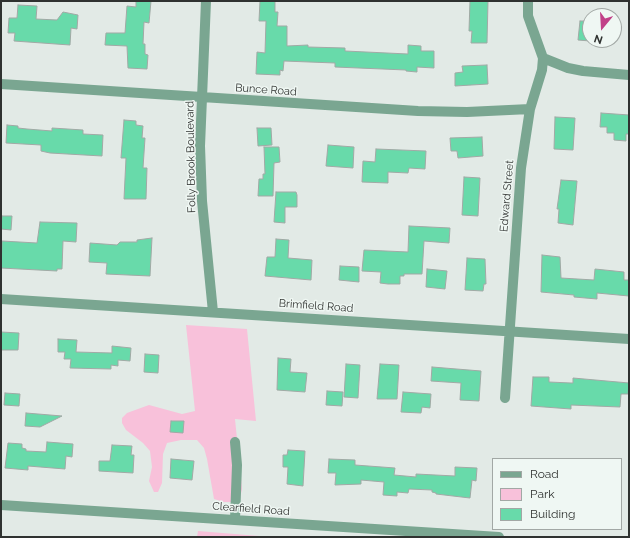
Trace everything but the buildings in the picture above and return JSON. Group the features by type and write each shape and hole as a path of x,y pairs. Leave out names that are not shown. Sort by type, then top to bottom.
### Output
{"street":[{"name":"Folly Brook Boulevard","path":"206,1 200,146 202,201 213,312"},
{"name":"Edward Street","path":"505,398 520,175 530,108 542,70 543,58 528,16 528,1"},
{"path":"543,58 556,64 583,71 629,75"},
{"name":"Bunce Road","path":"1,84 418,111 467,112 530,108"},
{"name":"Brimfield Road","path":"1,299 509,330 629,339"},
{"path":"235,442 237,465 235,520"},
{"name":"Clearfield Road","path":"1,505 499,537"}],"green space":[{"path":"186,325 247,329 256,421 235,419 242,489 240,498 231,502 224,502 214,499 204,448 197,440 181,440 167,443 163,454 162,483 158,492 154,492 149,481 152,467 150,451 143,443 126,430 122,423 122,418 127,413 149,405 182,414 195,411"},
{"path":"198,531 259,536 259,537 197,537"}]}
